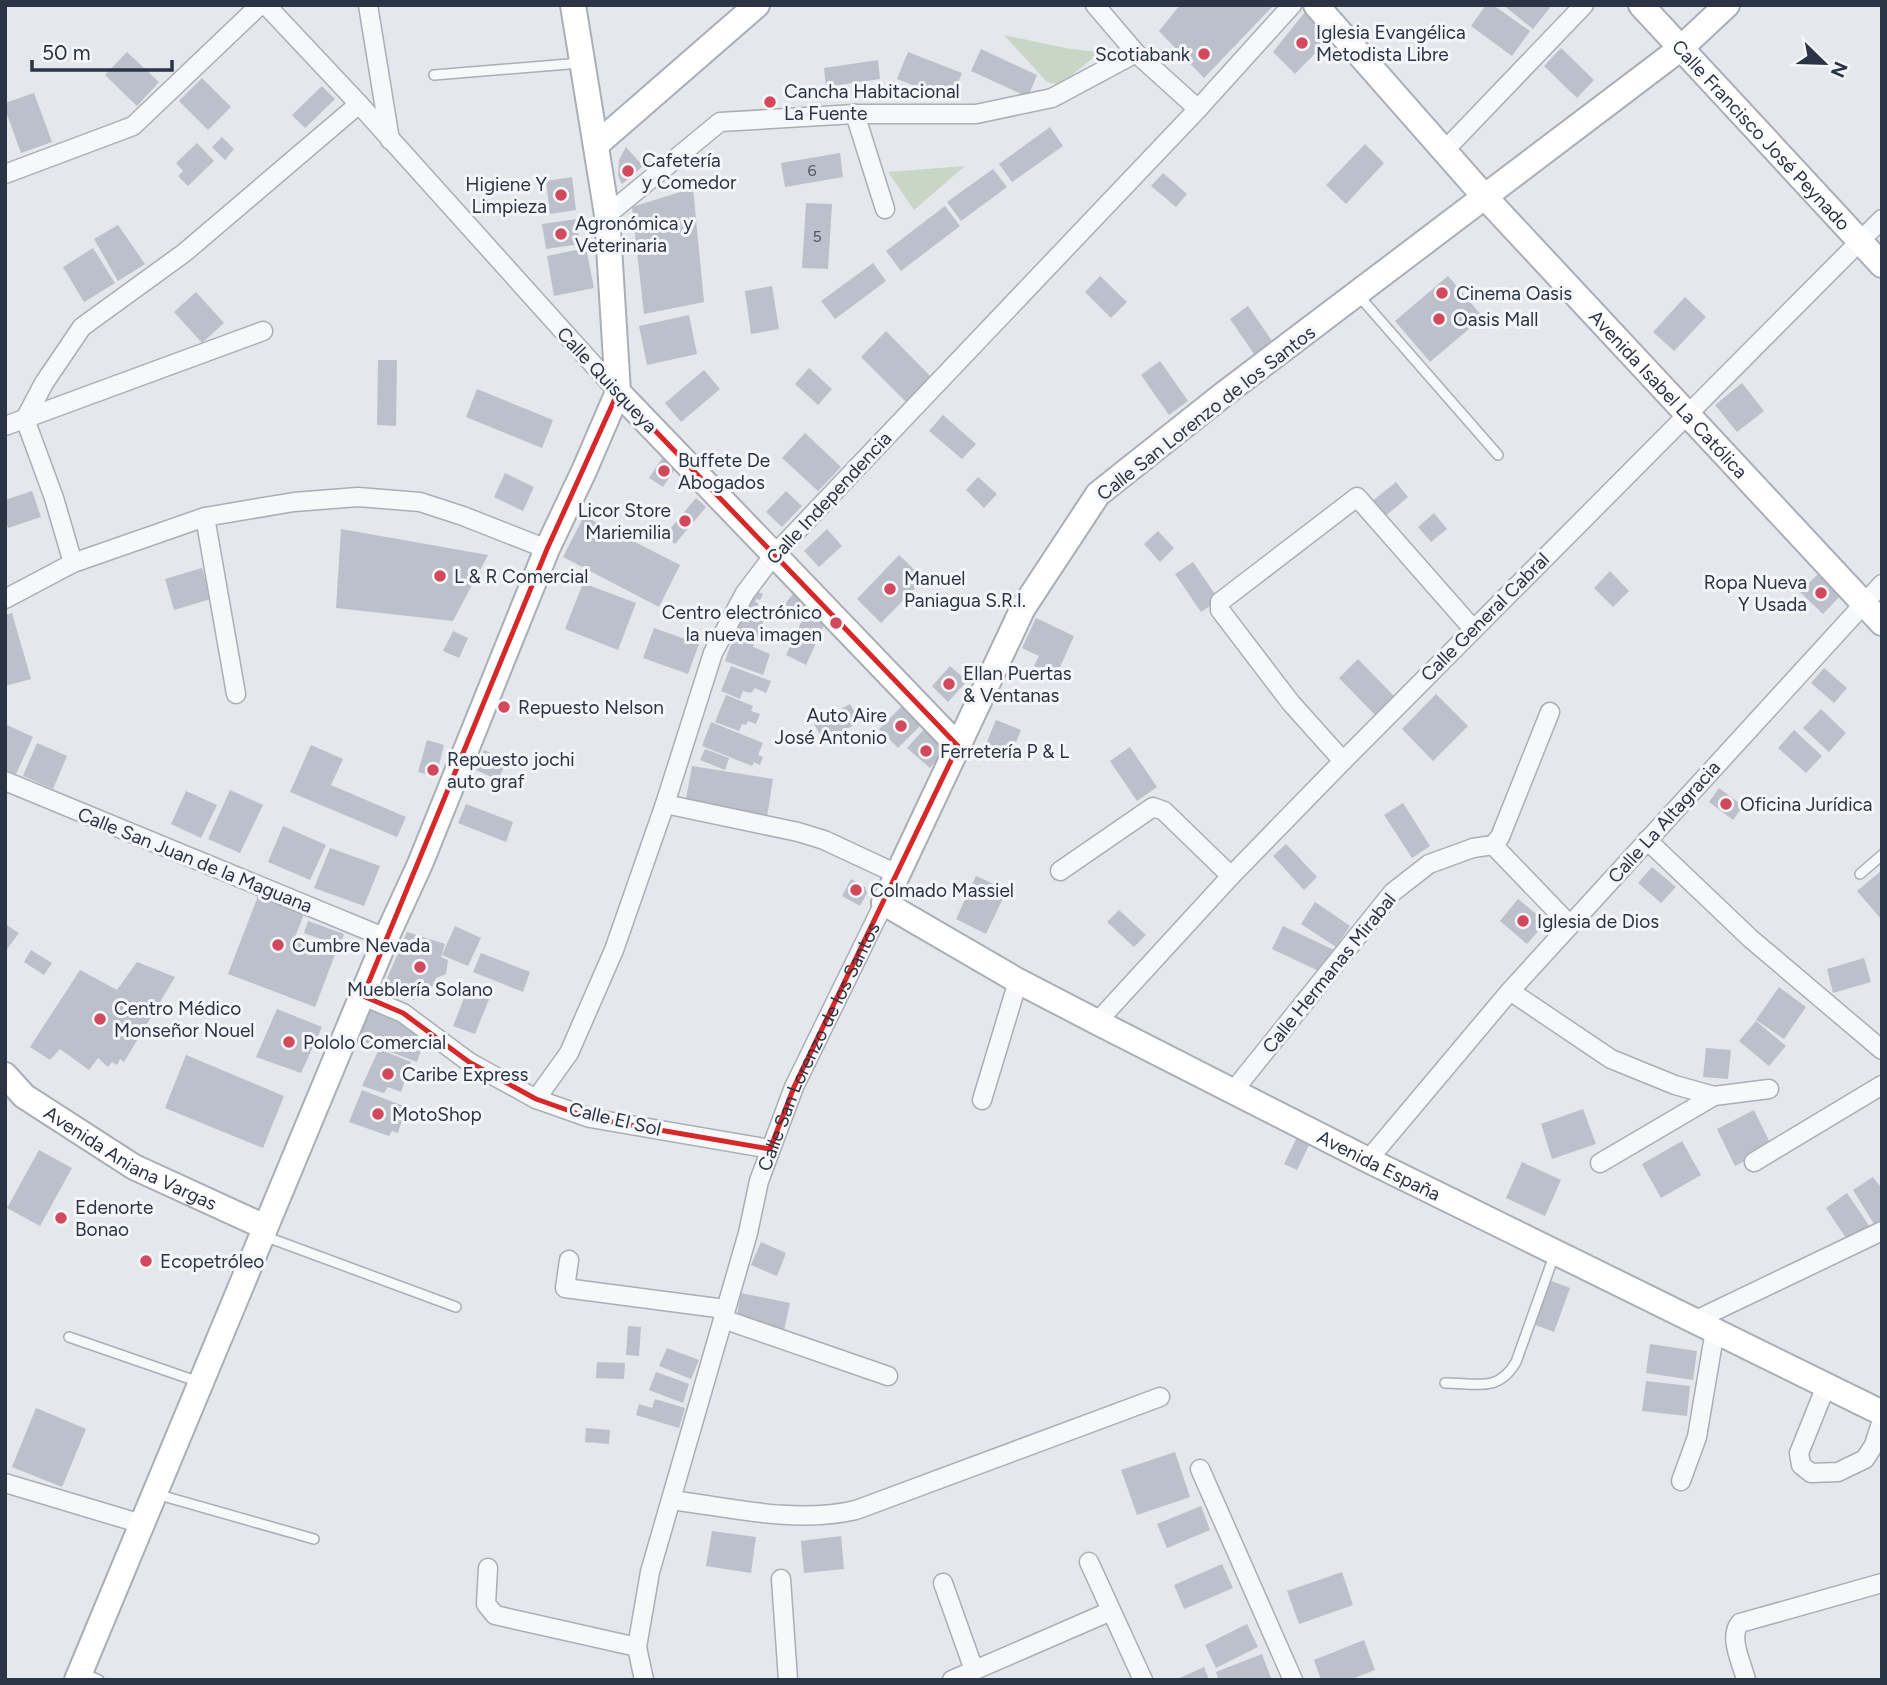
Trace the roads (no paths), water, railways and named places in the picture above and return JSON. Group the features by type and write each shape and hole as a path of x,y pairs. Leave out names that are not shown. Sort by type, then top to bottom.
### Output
{"street":[{"path":"5,174 133,126 260,5"},
{"name":"Calle Quisqueya","path":"266,5 359,104 618,392 958,746"},
{"path":"368,5 390,140"},
{"path":"596,145 757,5"},
{"path":"1096,5 1136,52 1198,109"},
{"name":"Calle Independencia","path":"536,1098 569,1053 614,950 665,804 713,653 745,593 774,556 1198,109 1292,5"},
{"name":"Avenida Isabel La Católica","path":"1316,5 1484,196 1882,623"},
{"path":"1445,150 1584,5"},
{"name":"Calle Francisco José Peynado","path":"1641,5 1882,265"},
{"name":"Calle San Lorenzo de los Santos","path":"644,1680 637,1647 650,1572 770,1149 794,1087 884,904 1023,608 1098,494 1224,394 1681,48 1727,5"},
{"path":"85,1677 142,1524 263,1231 386,938 420,864 547,549 618,392 607,215 575,7"},
{"path":"607,215 720,122 855,114 976,114 1052,98 1136,52"},
{"path":"73,563 54,498 25,419 44,383 82,327 184,254 359,104"},
{"path":"855,114 885,209"},
{"name":"Calle General Cabral","path":"1097,1022 1231,876 1343,761 1882,219"},
{"path":"5,426 263,331"},
{"path":"5,599 73,563 205,517 294,502 358,497 420,502 547,549"},
{"path":"1343,761 1275,684 1220,610 1220,602 1357,497 1473,629"},
{"path":"205,517 236,694"},
{"name":"Calle La Altagracia","path":"1368,1160 1510,991 1882,584"},
{"path":"1550,712 1504,828 1493,845 1570,925"},
{"name":"Calle San Juan de la Maguana","path":"5,781 386,938"},
{"path":"665,804 798,832 824,840 897,874"},
{"path":"1060,871 1153,807 1164,811 1231,876"},
{"path":"1647,840 1751,939 1882,1050"},
{"name":"Calle Hermanas Mirabal","path":"1234,1090 1393,892 1429,864 1473,848 1493,845"},
{"name":"Avenida España","path":"884,904 1018,981 1097,1022 1368,1160 1882,1413"},
{"path":"982,1100 1018,981"},
{"path":"1510,991 1611,1059 1675,1085 1714,1096 1769,1089"},
{"name":"Calle El Sol","path":"363,996 403,1013 469,1062 536,1098 590,1118 770,1149"},
{"name":"Avenida Aniana Vargas","path":"5,1075 24,1096 134,1167 263,1231"},
{"path":"1754,1162 1882,1085"},
{"path":"1600,1163 1714,1096"},
{"path":"1681,1482 1697,1437 1705,1325 1882,1231"},
{"path":"569,1260 565,1288 724,1314 888,1376"},
{"path":"1826,1386 1799,1453 1801,1465 1811,1473 1838,1472 1865,1460 1874,1445 1882,1420"},
{"path":"672,1500 798,1516 831,1516 856,1510 1160,1398"},
{"path":"1200,1469 1293,1680"},
{"path":"5,1483 142,1524"},
{"path":"1089,1562 1143,1680"},
{"path":"488,1568 486,1604 495,1615 637,1647"},
{"path":"780,1579 788,1680"},
{"path":"943,1583 974,1670"},
{"path":"1746,1680 1734,1637 1735,1629 1741,1623 1882,1583"},
{"path":"952,1680 1111,1611"}],"lane":[{"path":"434,75 583,63"},
{"path":"1358,295 1498,455"},
{"path":"1860,874 1882,855"},
{"path":"263,1231 456,1307"},
{"path":"1445,1382 1495,1384 1508,1376 1516,1362 1556,1252"},
{"path":"68,1337 201,1383"},
{"path":"155,1493 314,1539"}],"place":[{"name":"Iglesia Evangélica Metodista Libre","path":"1302,43"},
{"name":"Scotiabank","path":"1204,54"},
{"name":"Cancha Habitacional La Fuente","path":"770,102"},
{"name":"Cafetería y Comedor","path":"628,171"},
{"name":"Higiene Y Limpieza","path":"561,195"},
{"name":"Agronómica y Veterinaria","path":"561,234"},
{"name":"Cinema Oasis","path":"1442,293"},
{"name":"Oasis Mall","path":"1439,319"},
{"name":"Buffete De Abogados","path":"664,471"},
{"name":"Licor Store Mariemilia","path":"685,521"},
{"name":"L & R Comercial","path":"440,576"},
{"name":"Manuel Paniagua S.R.I.","path":"890,589"},
{"name":"Ropa Nueva Y Usada","path":"1821,593"},
{"name":"Centro electrónico la nueva imagen","path":"836,623"},
{"name":"Ellan Puertas & Ventanas","path":"949,684"},
{"name":"Repuesto Nelson","path":"504,707"},
{"name":"Auto Aire José Antonio","path":"901,726"},
{"name":"Ferretería P & L","path":"926,751"},
{"name":"Repuesto jochi auto graf","path":"433,770"},
{"name":"Oficina Jurídica","path":"1726,804"},
{"name":"Colmado Massiel","path":"856,890"},
{"name":"Iglesia de Dios","path":"1523,921"},
{"name":"Cumbre Nevada","path":"278,945"},
{"name":"Mueblería Solano","path":"420,967"},
{"name":"Centro Médico Monseñor Nouel","path":"100,1019"},
{"name":"Pololo Comercial","path":"289,1042"},
{"name":"Caribe Express","path":"388,1074"},
{"name":"MotoShop","path":"378,1114"},
{"name":"Edenorte Bonao","path":"61,1218"},
{"name":"Ecopetróleo","path":"146,1261"}]}
